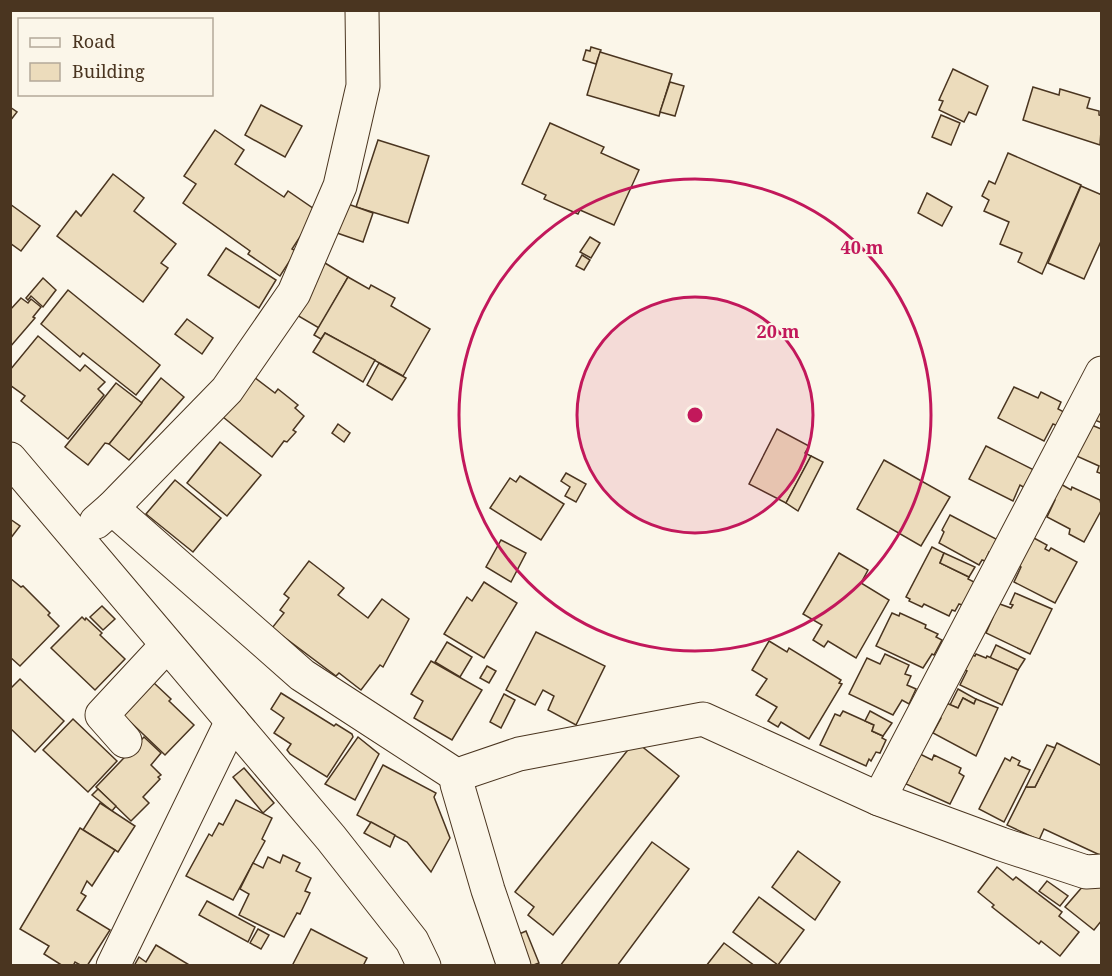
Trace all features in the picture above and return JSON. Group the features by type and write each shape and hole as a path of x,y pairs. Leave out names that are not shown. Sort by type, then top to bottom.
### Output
{"street":[{"path":"76,539 112,508 227,390 294,292 340,186 363,86 362,10"},
{"path":"879,799 1101,373"},
{"path":"10,459 331,838 412,941 424,966"},
{"path":"112,508 302,675 459,777"},
{"path":"125,741 102,715 167,645"},
{"path":"514,966 488,890 457,784 459,777 466,772 519,754 703,719 879,799 1012,848 1086,872 1101,871"},
{"path":"113,966 232,721"}],"building":[{"path":"591,47 601,50 596,64 583,60 586,50 590,51"},
{"path":"600,52 672,74 659,116 587,95"},
{"path":"953,69 988,86 976,115 969,112 964,122 939,110 943,101 939,100"},
{"path":"670,82 684,86 675,116 660,112"},
{"path":"1033,87 1059,95 1060,89 1090,98 1087,108 1099,111 1099,115 1102,116 1100,145 1023,120"},
{"path":"261,105 302,126 285,157 245,135"},
{"path":"10,107 17,112 10,121"},
{"path":"941,115 960,123 951,145 932,137"},
{"path":"550,123 604,147 601,153 639,170 614,225 580,210 578,214 544,199 546,195 522,184"},
{"path":"215,130 244,150 235,164 284,197 288,191 317,211 292,249 296,251 280,276 248,254 250,251 183,203 196,184 184,176"},
{"path":"378,140 429,156 408,223 356,207"},
{"path":"1008,153 1081,185 1042,274 1018,262 1022,253 1000,244 1009,222 984,211 989,200 982,196 989,181 995,184"},
{"path":"113,174 144,198 134,211 176,244 161,263 168,268 143,302 57,236 76,211 81,216"},
{"path":"1081,186 1102,195 1102,239 1084,279 1048,263"},
{"path":"927,193 952,207 942,226 918,213"},
{"path":"10,204 40,226 21,251 10,243"},
{"path":"348,204 373,213 363,242 337,233"},
{"path":"590,237 600,243 591,258 580,252"},
{"path":"226,248 276,280 259,308 208,275"},
{"path":"582,255 590,260 584,270 576,266"},
{"path":"325,263 348,277 319,328 295,314"},
{"path":"348,277 369,289 371,285 395,298 391,306 430,329 403,376 325,333 321,339 314,335"},
{"path":"43,278 56,290 43,307 31,296 28,300 26,298"},
{"path":"68,290 160,365 136,395 83,353 80,357 41,324"},
{"path":"21,298 28,303 31,299 41,307 33,317 35,318 10,347 10,310"},
{"path":"187,319 213,338 202,354 175,334"},
{"path":"325,333 375,360 363,382 313,352"},
{"path":"38,336 80,371 85,365 105,382 98,389 104,395 68,439 21,401 25,396 10,385 10,370"},
{"path":"379,363 406,378 392,400 367,385"},
{"path":"254,377 275,393 278,389 298,405 295,408 304,416 293,430 296,432 287,442 284,441 272,457 223,417"},
{"path":"161,378 184,397 129,460 109,444"},
{"path":"116,383 142,403 109,444 105,443 88,465 65,447"},
{"path":"1014,387 1038,398 1041,392 1061,402 1058,409 1064,412 1058,426 1053,424 1044,441 998,418"},
{"path":"1102,399 1102,423 1087,417"},
{"path":"1087,423 1101,429 1102,426 1102,474 1097,472 1099,466 1072,454"},
{"path":"338,424 350,433 344,442 332,433"},
{"path":"777,429 809,446 805,453 811,456 786,503 749,484"},
{"path":"220,442 261,475 227,516 187,483"},
{"path":"986,446 1034,470 1025,488 1020,485 1013,501 969,479"},
{"path":"811,456 823,462 798,511 786,503"},
{"path":"884,460 950,497 921,546 857,509"},
{"path":"566,473 586,484 576,502 565,496 570,487 561,481"},
{"path":"520,476 564,504 541,540 490,508 510,478 516,482"},
{"path":"175,480 221,518 193,552 146,514"},
{"path":"1059,483 1071,490 1072,487 1100,500 1102,509 1084,542 1069,534 1070,529 1047,517 1055,500 1051,499"},
{"path":"950,515 998,540 992,554 989,552 985,561 982,560 979,565 939,543 944,532 942,530"},
{"path":"10,519 20,526 10,539"},
{"path":"1032,537 1047,545 1045,549 1049,551 1051,548 1077,562 1055,603 1014,582 1021,567 1018,565"},
{"path":"501,540 526,553 511,582 486,567"},
{"path":"932,547 944,553 940,563 969,577 968,579 976,583 962,605 959,604 949,616 924,604 922,607 909,601 910,599 906,597"},
{"path":"839,553 868,570 861,583 889,600 856,658 828,641 824,647 813,640 822,625 803,614"},
{"path":"944,553 975,567 969,577 940,563"},
{"path":"309,561 344,588 338,595 368,618 382,599 409,619 383,667 380,665 361,690 339,673 336,676 272,628 284,613 280,610 289,598 284,594"},
{"path":"10,578 21,587 23,586 50,613 48,615 59,626 20,666 10,657"},
{"path":"484,582 517,603 484,658 444,634 467,597 472,601"},
{"path":"1015,593 1052,609 1030,654 986,633 997,603 1011,608 1013,605 1010,604"},
{"path":"102,606 115,619 103,630 90,617"},
{"path":"892,613 899,616 900,613 926,625 925,628 938,634 936,637 942,640 934,655 932,654 923,668 876,646"},
{"path":"82,617 102,633 100,635 125,659 95,690 51,648"},
{"path":"536,632 605,666 576,725 548,710 554,696 543,690 535,705 506,690"},
{"path":"769,641 787,652 789,648 841,680 839,683 842,684 809,739 781,722 778,727 768,721 777,707 756,695 767,679 752,670"},
{"path":"447,642 472,657 460,677 435,662"},
{"path":"996,645 1025,659 1018,670 990,658"},
{"path":"885,654 909,665 905,674 911,676 907,685 916,689 909,704 902,700 893,715 849,694 867,658 880,664"},
{"path":"969,654 986,658 987,656 1018,670 1002,705 960,685 967,671 962,669"},
{"path":"431,661 482,690 452,740 414,718 423,701 411,694"},
{"path":"487,666 496,671 489,683 480,678"},
{"path":"20,679 64,721 35,752 10,728 10,689"},
{"path":"150,683 152,685 154,683 171,699 169,701 194,725 165,755 121,713"},
{"path":"958,689 976,699 974,704 963,698 958,708 950,705"},
{"path":"281,693 334,726 336,724 352,734 353,737 327,777 290,754 287,750 291,744 274,733 284,718 271,709"},
{"path":"504,694 515,700 501,728 490,722"},
{"path":"963,698 974,704 976,699 998,708 976,756 933,733 941,718 937,716 944,702 958,708"},
{"path":"843,711 874,725 872,731 886,740 880,753 876,752 866,766 820,745 835,714 840,716"},
{"path":"870,711 892,723 883,736 872,731 874,725 865,721"},
{"path":"73,719 117,761 88,792 43,750"},
{"path":"144,737 161,753 151,765 161,775 143,797 149,803 131,821 96,787"},
{"path":"358,737 379,754 355,800 325,784"},
{"path":"635,741 679,776 553,935 528,915 534,907 515,892"},
{"path":"1057,743 1102,766 1102,856 1044,829 1039,840 1007,825 1026,787 1035,787"},
{"path":"1047,745 1055,748 1035,787 1026,787"},
{"path":"916,752 932,760 934,755 961,768 959,773 964,776 950,804 906,784 914,768"},
{"path":"1012,757 1020,761 1018,765 1030,770 1004,822 979,809 1005,758 1010,761"},
{"path":"383,765 436,793 434,797 450,838 431,872 407,842 357,815"},
{"path":"244,768 274,803 263,813 233,777"},
{"path":"98,789 116,806 112,811 92,795"},
{"path":"236,800 272,818 262,839 265,841 233,900 186,876 209,834 212,836 219,823 223,825"},
{"path":"100,803 135,826 118,852 83,830"},
{"path":"371,822 395,835 390,847 364,833"},
{"path":"80,828 115,850 92,886 87,881 81,893 86,896 77,910 110,930 87,966 75,962 73,966 63,966 44,954 49,946 20,929"},
{"path":"652,842 689,869 617,966 560,966"},
{"path":"798,851 840,882 815,920 772,887"},
{"path":"283,855 300,863 296,871 311,878 305,891 310,893 300,914 297,913 284,937 239,915 249,894 240,889 253,863 263,868 268,857 280,863"},
{"path":"997,867 1013,880 1016,877 1062,912 1059,916 1079,932 1060,956 1041,941 1039,944 992,907 994,905 978,892"},
{"path":"1090,878 1102,879 1102,920 1094,930 1065,907"},
{"path":"1047,881 1068,896 1060,906 1039,891"},
{"path":"759,897 804,930 778,965 733,932"},
{"path":"207,901 255,927 248,942 199,915"},
{"path":"258,929 269,935 261,949 250,943"},
{"path":"311,929 367,958 363,966 292,966"},
{"path":"526,931 539,963 531,966 517,935"},
{"path":"724,943 755,966 706,966"},
{"path":"156,945 191,966 134,966 139,957 146,962"}]}
